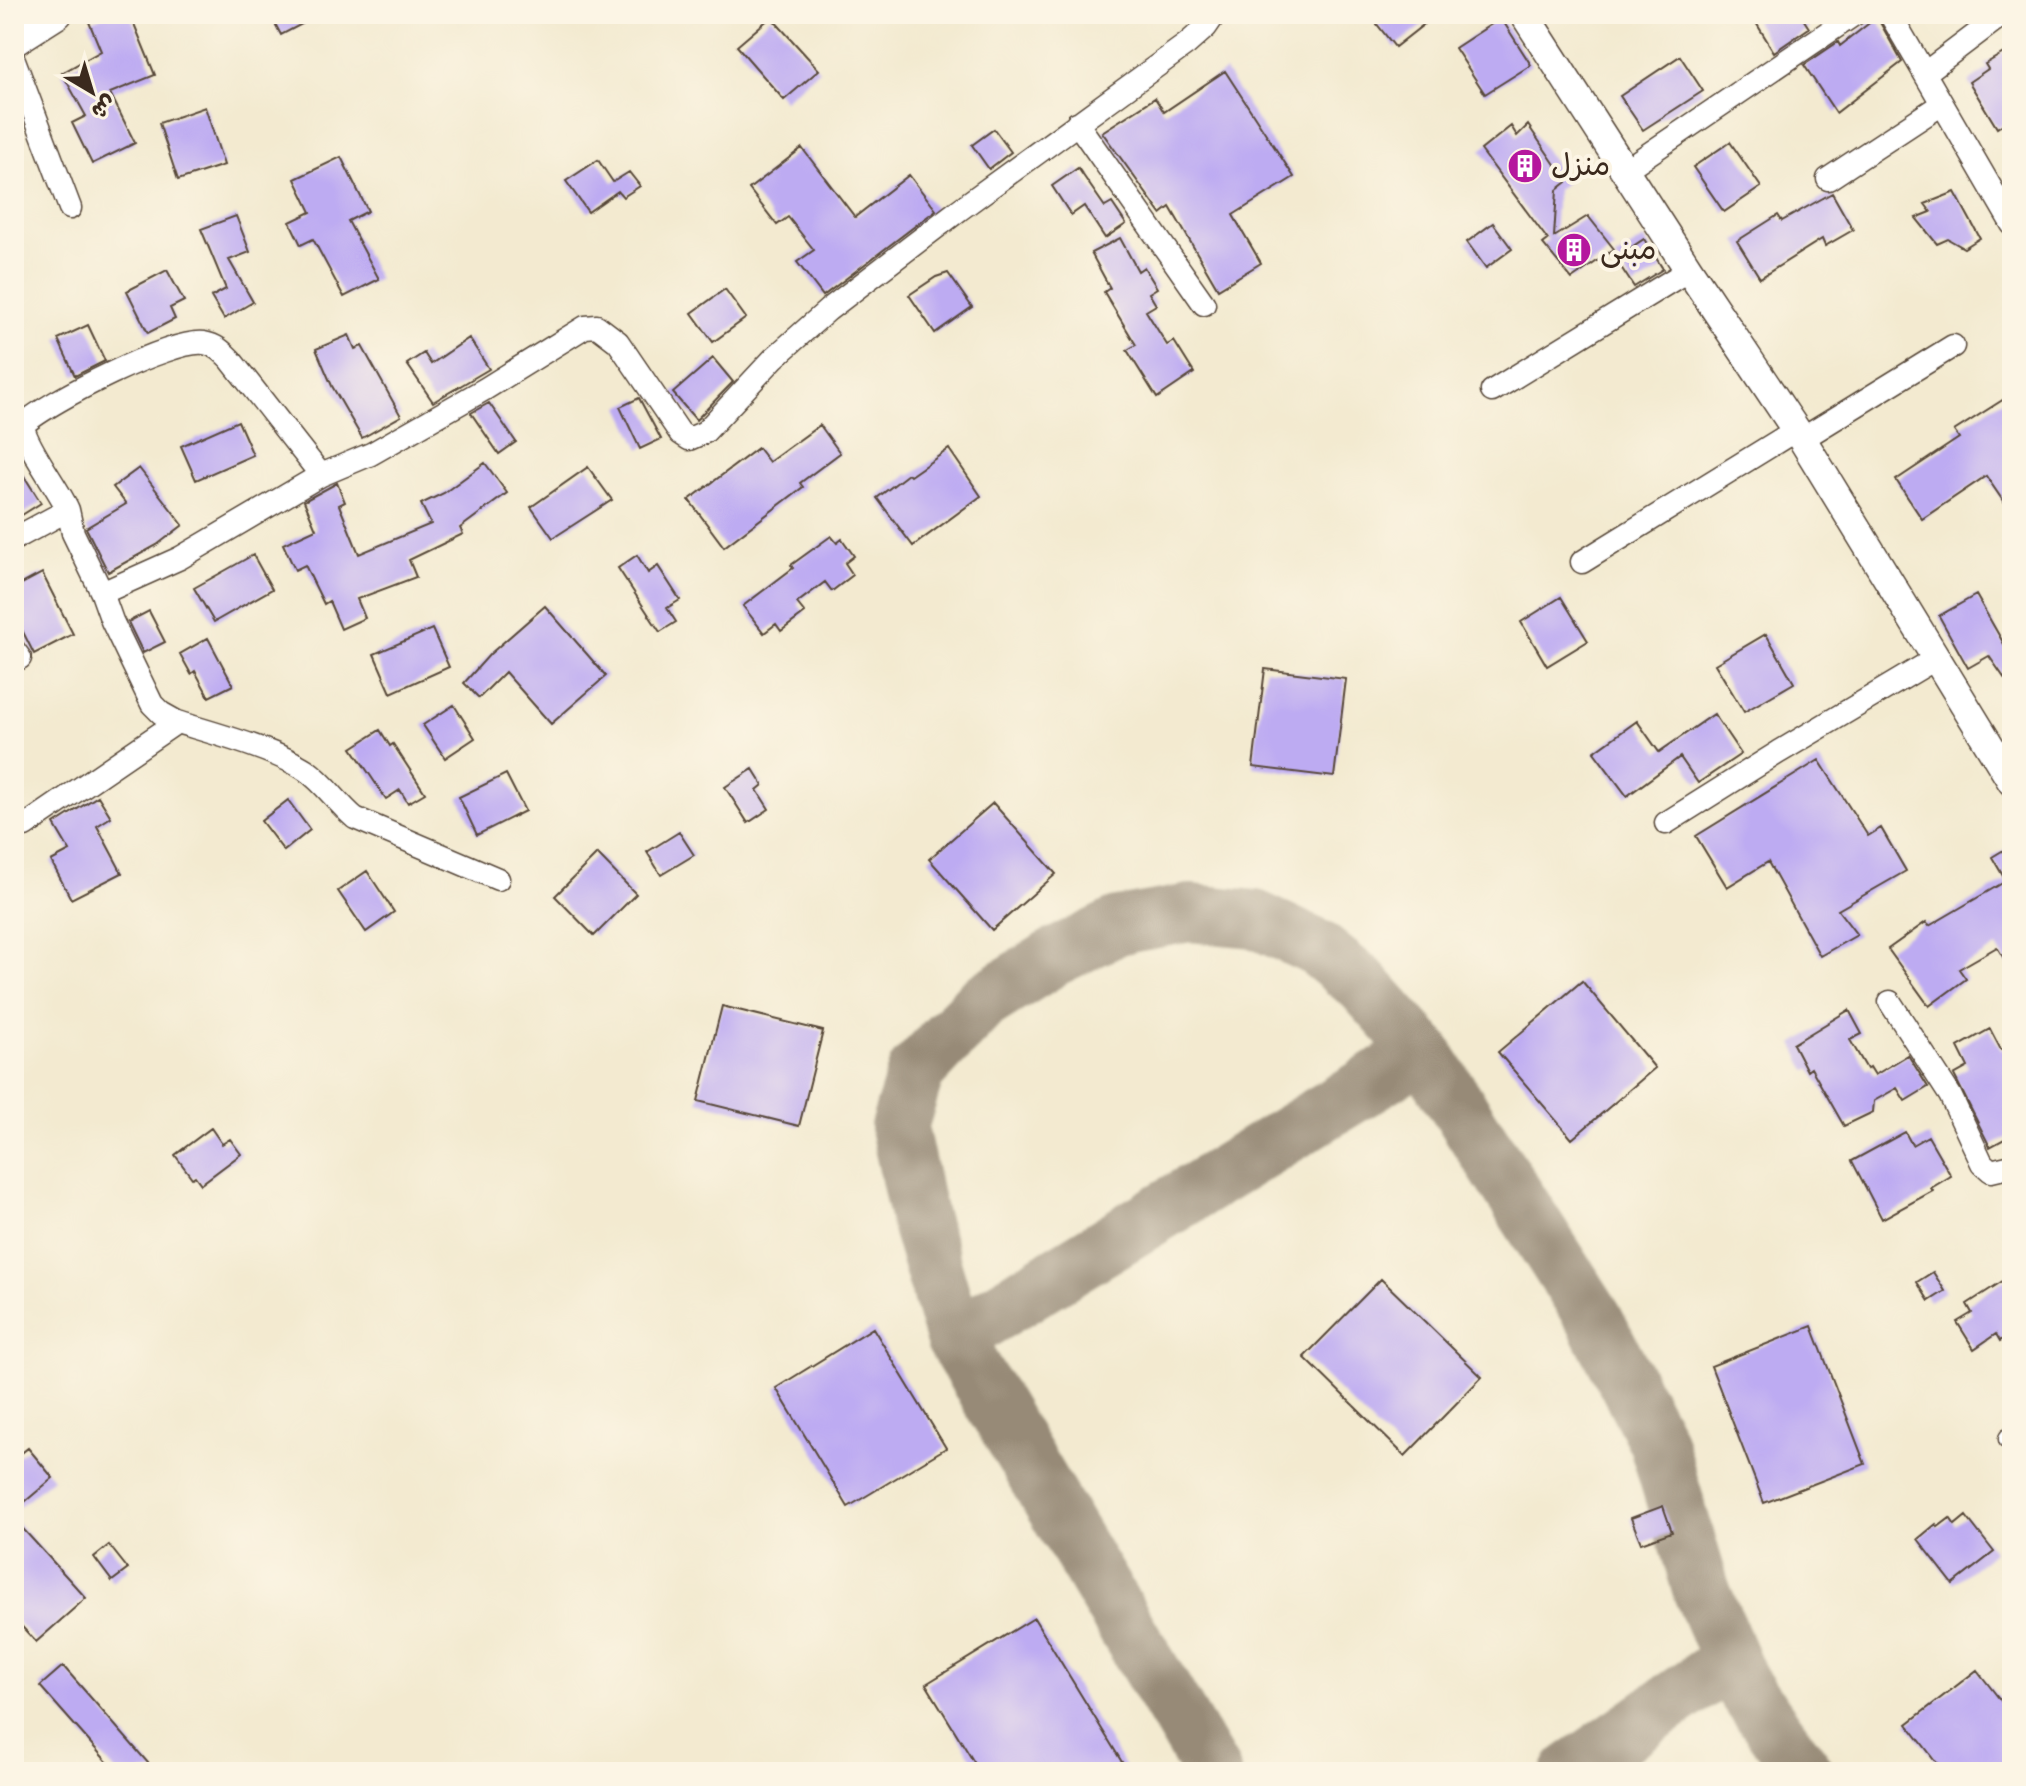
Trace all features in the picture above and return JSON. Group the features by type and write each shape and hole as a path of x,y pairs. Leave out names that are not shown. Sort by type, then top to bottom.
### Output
{"main road":[{"path":"14,42 58,14"},
{"path":"1524,14 1799,435 2012,782"}],"street":[{"path":"102,593 180,558 321,475 383,448 585,327 597,326 618,342 680,433 689,439 697,437 774,358 828,310 1187,44 1215,14"},
{"path":"1625,170 1855,14"},
{"path":"1890,14 2012,224"},
{"path":"1925,73 2003,14"},
{"path":"14,60 70,208"},
{"path":"1828,179 1942,104"},
{"path":"1077,123 1204,304"},
{"path":"1492,391 1689,270"},
{"path":"321,475 230,359 218,347 205,343 188,343 116,372 24,424 24,436 68,510 73,533 112,621 152,704 161,713 177,722 293,762 322,783 355,818 498,879"},
{"path":"1582,562 1953,346"},
{"path":"14,539 68,510"},
{"path":"1666,823 1935,659"},
{"path":"25,826 177,722"},
{"path":"1890,1002 1950,1095 1982,1163 1991,1171 2012,1166"}],"building":[{"path":"108,14 130,14 155,75 110,93 135,143 92,164 72,123 86,116 62,73 101,51 89,22"},
{"path":"270,14 321,14 281,35"},
{"path":"1369,14 1437,14 1395,47"},
{"path":"1755,14 1800,14 1809,28 1774,52 1755,21 1758,19"},
{"path":"771,17 819,70 784,100 737,46"},
{"path":"1877,17 1902,62 1836,113 1804,65 1838,42 1840,46"},
{"path":"1501,18 1531,65 1485,94 1455,48"},
{"path":"2012,48 2012,118 1997,128 1969,82 1988,69 1985,64"},
{"path":"1680,56 1703,91 1643,130 1620,96"},
{"path":"1225,71 1294,177 1233,215 1261,263 1218,289 1170,207 1161,214 1102,132 1155,98 1164,112"},
{"path":"205,107 224,165 178,180 159,123"},
{"path":"1528,125 1567,182 1557,190 1554,237 1588,216 1614,249 1572,279 1543,244 1548,240 1481,150 1511,126 1517,136"},
{"path":"994,129 1011,152 989,169 972,145"},
{"path":"1730,142 1761,187 1724,212 1693,167"},
{"path":"802,148 855,217 909,175 936,210 823,296 797,262 814,250 788,217 777,225 749,189"},
{"path":"341,157 368,211 348,221 379,279 344,297 313,239 301,245 290,222 311,212 295,179"},
{"path":"598,160 613,182 629,172 640,186 623,197 618,191 588,212 566,181"},
{"path":"1078,168 1105,207 1112,203 1126,224 1105,238 1084,206 1071,215 1052,186"},
{"path":"1955,192 1980,238 1964,248 1948,239 1937,244 1916,218 1931,212 1925,204"},
{"path":"1832,193 1853,230 1825,246 1822,239 1760,278 1737,241 1778,215 1782,221"},
{"path":"236,216 250,252 229,260 253,302 224,319 211,297 226,289 201,229"},
{"path":"1493,223 1512,249 1486,268 1467,242"},
{"path":"1120,238 1138,271 1144,267 1157,288 1149,293 1156,305 1146,311 1167,345 1174,341 1194,373 1157,398 1127,350 1136,345 1104,292 1110,288 1091,253"},
{"path":"1644,239 1663,269 1634,287 1615,258"},
{"path":"167,270 184,301 170,308 175,319 148,333 127,291"},
{"path":"948,273 972,307 935,333 909,295 936,277"},
{"path":"725,289 746,318 713,342 692,313"},
{"path":"88,325 105,361 75,376 58,339"},
{"path":"349,335 355,349 362,346 401,416 362,438 332,386 316,349"},
{"path":"469,338 489,369 433,402 407,364 424,353 431,364"},
{"path":"713,358 733,382 696,420 673,393"},
{"path":"2012,394 2012,514 1986,476 1922,519 1896,480 1959,438 1954,431"},
{"path":"639,398 661,439 640,449 620,407"},
{"path":"489,403 516,442 499,454 471,413"},
{"path":"238,421 253,455 196,480 181,446"},
{"path":"820,425 840,453 800,483 803,487 724,547 689,500 758,448 769,462"},
{"path":"949,449 981,496 913,546 877,498"},
{"path":"14,460 41,503 14,520"},
{"path":"485,463 507,493 460,528 463,534 409,560 416,577 357,599 365,618 341,629 329,601 324,604 305,565 295,570 283,544 316,529 304,501 337,483 345,502 339,505 359,554 431,524 421,504 444,493"},
{"path":"588,467 612,500 553,538 531,507"},
{"path":"139,468 183,525 157,545 108,572 86,528 126,504 113,487"},
{"path":"831,536 837,543 842,539 854,556 845,563 853,575 832,591 825,582 797,603 805,613 781,631 776,624 764,633 743,606"},
{"path":"253,555 272,589 214,622 194,588"},
{"path":"637,555 648,573 658,566 680,600 667,608 676,622 660,632 618,568"},
{"path":"42,573 73,634 34,654 14,614 14,588"},
{"path":"1976,595 2012,658 2012,689 1989,656 1968,668 1939,616"},
{"path":"1561,597 1588,641 1547,666 1521,622"},
{"path":"545,606 606,676 551,724 505,672 479,698 464,683 490,654"},
{"path":"149,611 165,642 143,653 128,622"},
{"path":"432,629 449,667 391,693 374,654"},
{"path":"1766,634 1794,683 1744,712 1715,664"},
{"path":"208,638 233,685 209,697 195,671 191,674 180,654"},
{"path":"1265,669 1346,679 1334,777 1253,767"},
{"path":"454,705 475,738 445,758 423,725"},
{"path":"1714,714 1741,754 1698,783 1680,757 1627,796 1594,752 1637,721 1659,752"},
{"path":"380,730 390,746 393,744 425,793 408,803 400,790 386,799 352,748"},
{"path":"1819,760 1868,836 1881,828 1906,871 1838,910 1857,935 1820,956 1768,862 1727,887 1696,836"},
{"path":"753,769 763,785 757,790 769,809 748,823 725,787"},
{"path":"506,774 525,811 477,835 459,797"},
{"path":"98,796 111,817 97,826 122,873 71,899 51,861 70,851 54,824"},
{"path":"288,800 310,830 284,851 261,821"},
{"path":"993,803 1056,874 992,930 929,859"},
{"path":"679,832 694,855 661,875 647,852"},
{"path":"2012,845 2012,972 1997,947 1959,969 1966,979 1929,1006 1888,949 1926,922 1929,926 2006,881 1992,857"},
{"path":"597,854 636,894 594,936 555,896"},
{"path":"367,871 394,912 366,932 338,891"},
{"path":"1582,981 1655,1068 1572,1139 1498,1052"},
{"path":"722,1006 823,1031 799,1126 698,1101"},
{"path":"1849,1010 1862,1034 1850,1040 1867,1069 1870,1067 1875,1075 1908,1055 1928,1087 1905,1101 1897,1088 1874,1101 1873,1112 1844,1126 1811,1068 1807,1071 1793,1044"},
{"path":"1990,1029 2001,1050 2012,1044 2012,1135 1990,1147 1954,1075 1968,1067 1958,1047"},
{"path":"211,1128 222,1144 230,1139 241,1154 201,1184 195,1176 192,1178 175,1155"},
{"path":"1905,1132 1912,1145 1928,1136 1951,1176 1931,1188 1933,1191 1882,1219 1852,1161"},
{"path":"1933,1272 1945,1291 1929,1301 1917,1282"},
{"path":"2012,1275 2012,1333 2000,1341 1996,1334 1974,1349 1957,1322 1972,1313 1967,1304"},
{"path":"1381,1279 1482,1377 1405,1456 1304,1357"},
{"path":"1812,1326 1865,1464 1764,1503 1711,1366"},
{"path":"873,1328 946,1448 848,1507 776,1388"},
{"path":"28,1448 53,1478 14,1511 14,1459"},
{"path":"1663,1506 1672,1532 1641,1543 1631,1518"},
{"path":"1966,1516 1994,1552 1953,1584 1918,1539 1936,1524 1938,1527 1950,1518 1955,1525"},
{"path":"14,1519 86,1598 36,1642 14,1618"},
{"path":"109,1545 128,1569 112,1581 94,1557"},
{"path":"1034,1618 1128,1772 980,1772 926,1684"},
{"path":"63,1666 156,1772 116,1772 40,1686"},
{"path":"1977,1670 2012,1715 2012,1772 1944,1772 1907,1724"}],"taxiway":[{"path":"1212,1772 954,1338 918,1216 899,1127 916,1072 981,1003 1053,958 1118,926 1190,913 1255,919 1317,948 1363,985 1423,1052 1594,1318 1657,1441 1702,1592 1741,1684 1805,1772"},
{"path":"954,1338 1423,1052"},
{"path":"1570,1772 1730,1660"}],"place":[{"name":"منزل","path":"1525,166"},
{"name":"مبنى","path":"1574,250"}]}
